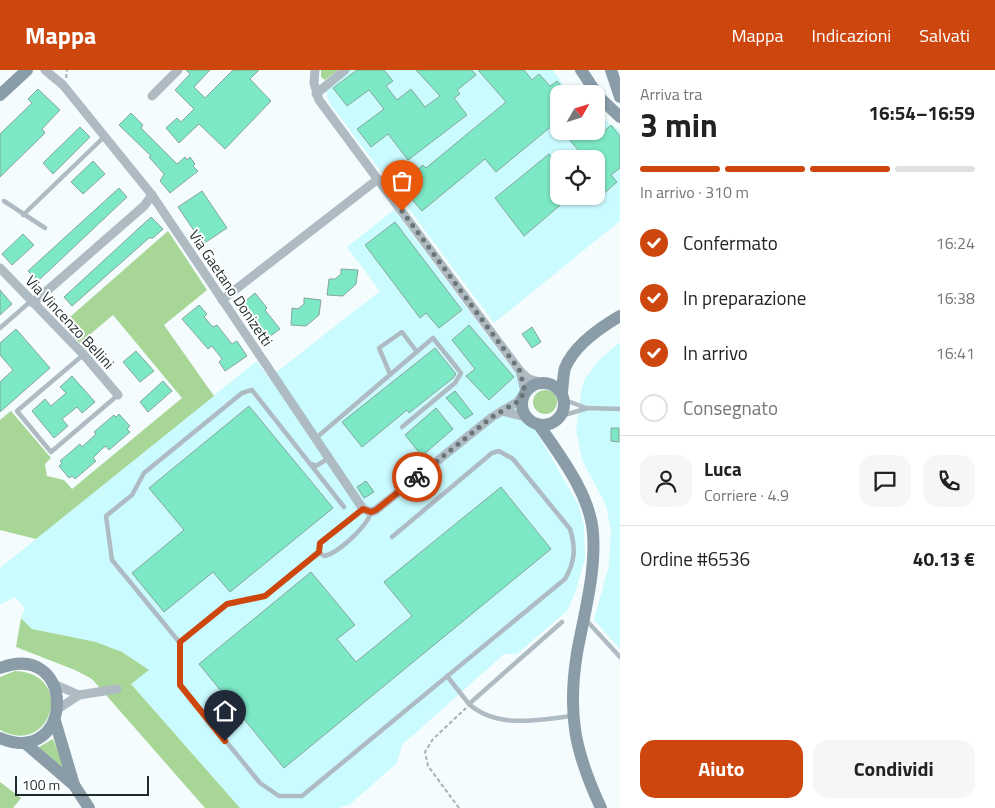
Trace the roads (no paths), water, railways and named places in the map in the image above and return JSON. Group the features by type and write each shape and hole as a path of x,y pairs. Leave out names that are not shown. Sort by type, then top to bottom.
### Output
{"main road":[{"path":"0,95 28,70"},
{"path":"581,70 599,97 620,117"},
{"path":"611,70 620,97"},
{"path":"601,808 589,781 576,743 573,716 577,655 591,583 593,532 582,497 539,425 526,417 522,404 525,393 565,369 577,351 615,319 620,305"},
{"path":"555,449 554,435 560,418 565,369"},
{"path":"542,382 557,387 563,396"},
{"path":"539,425 546,425 560,418"},
{"path":"0,668 12,664 36,667 47,674 54,684 58,696 57,715 74,785"},
{"path":"0,738 13,742 37,739 47,731 57,715"},
{"path":"25,742 74,785 89,808"}],"street":[{"name":"Via Gaetano Donizetti","path":"45,70 63,86 152,195 315,438 367,510"},
{"name":"Via Gaetano Donizetti","path":"56,70 63,86"},
{"path":"152,96 178,70"},
{"path":"315,70 314,83 316,94 520,371 529,379 542,382"},
{"path":"316,94 345,70"},
{"path":"222,300 378,179"},
{"path":"32,302 144,206 152,195"},
{"name":"Via Vincenzo Bellini","path":"0,268 84,355 118,395"},
{"path":"367,510 501,411 517,402 525,393 520,371"},
{"path":"501,411 526,417"},
{"path":"54,684 80,695"},
{"path":"57,715 80,695 117,689"}],"lane":[{"path":"23,215 105,136"},
{"path":"4,201 45,228"},
{"path":"0,328 32,302"},
{"path":"390,374 379,348 402,332 417,352"},
{"path":"315,438 433,338 461,373 455,383 402,427"},
{"path":"84,355 17,411 51,452 118,395"},
{"path":"344,507 256,392 248,390 144,473 132,495 106,516 112,560 180,642 180,685 260,783 279,796 302,796 565,579 575,556 575,543 570,529 513,459 499,451 492,453 392,537"},
{"path":"563,396 588,408"},
{"path":"560,418 588,408 620,409"},
{"path":"311,464 316,466 329,458"},
{"path":"319,552 324,556 328,555 363,527 367,510"},
{"path":"180,642 227,604 265,596 319,552 320,543 367,510"},
{"path":"584,618 620,657"},
{"path":"469,704 562,622"},
{"path":"447,676 469,704 486,716 503,720 536,720 573,716"}]}
